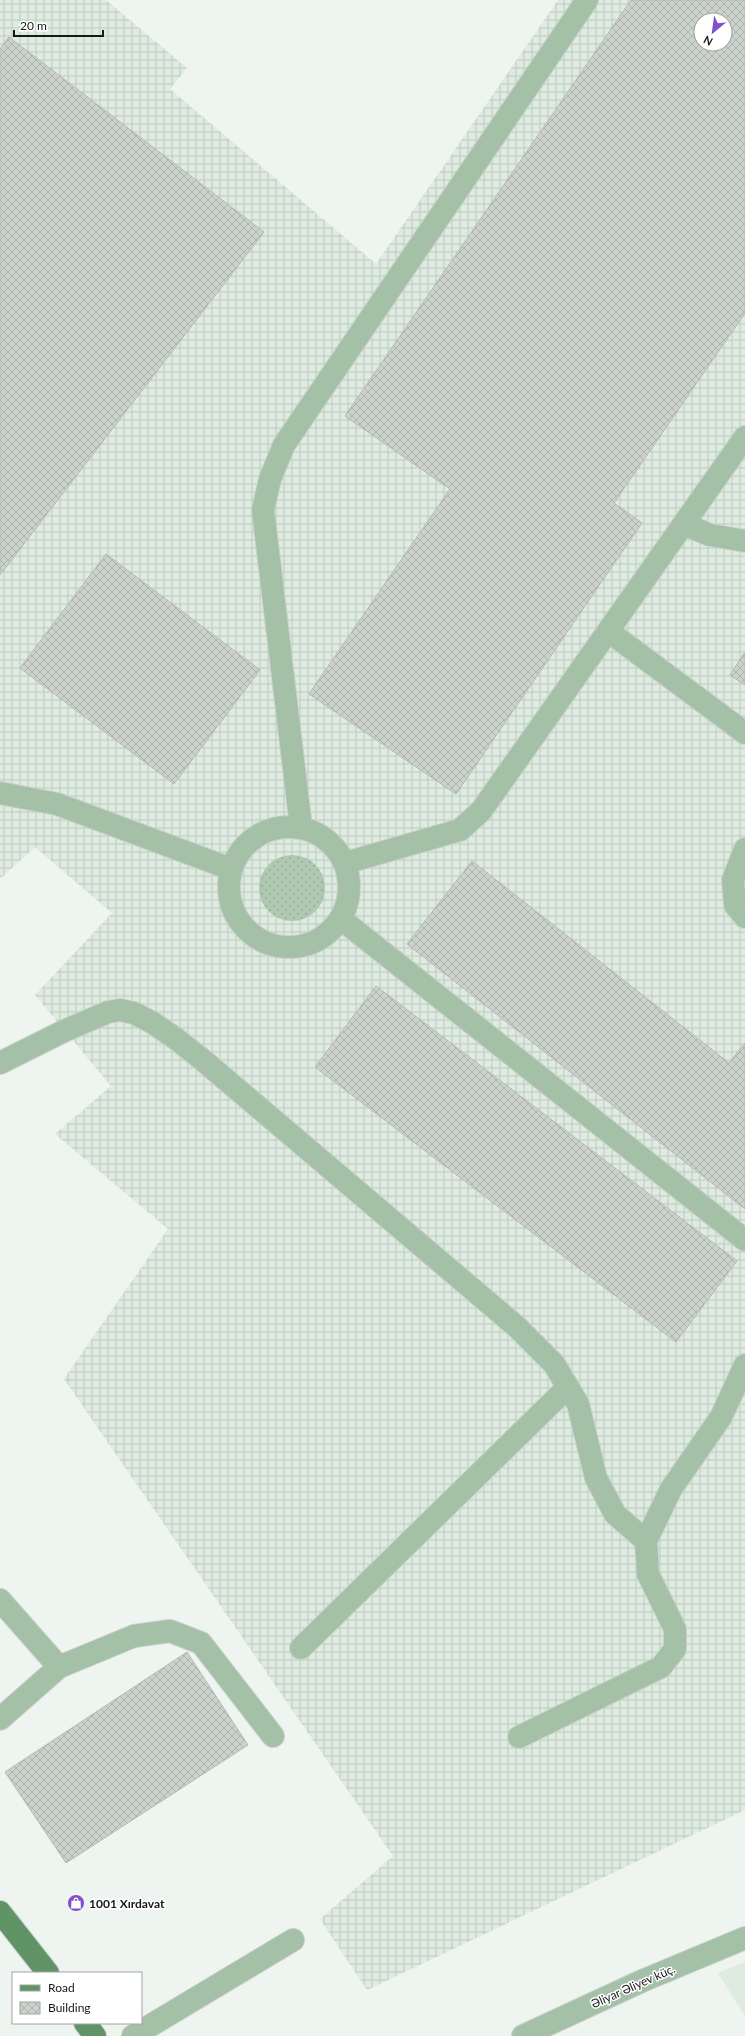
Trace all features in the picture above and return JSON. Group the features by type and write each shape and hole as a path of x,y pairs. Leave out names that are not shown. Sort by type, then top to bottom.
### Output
{"main road":[{"path":"0,1912 47,1972"},
{"path":"86,2024 95,2036"}],"street":[{"path":"301,827 263,510 270,479 284,444 587,0"},
{"path":"345,863 460,830 482,811 745,437"},
{"path":"684,524 710,535 745,542"},
{"path":"608,632 745,733"},
{"path":"0,793 57,804 231,869"},
{"path":"301,827 327,839 345,863 350,892 341,919 320,940 292,948 264,943 241,924 229,898 231,869 246,844 271,829 301,827"},
{"path":"745,848 733,880 735,905 745,917"},
{"path":"341,919 745,1240"},
{"path":"0,1063 64,1031 108,1012 120,1010 134,1013 153,1023 175,1038 518,1327 554,1364 578,1404 596,1478 615,1514 646,1540"},
{"path":"519,1737 661,1667 675,1649 675,1629 648,1574 646,1540 672,1489 721,1417 745,1364"},
{"path":"301,1648 568,1387"},
{"path":"0,1600 59,1667"},
{"path":"0,1719 59,1667 134,1636 170,1631 201,1643 273,1736"},
{"name":"Əliyar Əliyev küç.","path":"523,2036 642,1982 745,1938"},
{"path":"133,2036 293,1940"}],"shaded area":[{"path":"0,0 106,0 187,68 170,89 376,264 558,0 745,0 745,1810 367,1990 320,1919 393,1856 64,1379 168,1229 55,1134 111,1086 35,995 112,913 35,847 0,879"},
{"path":"745,1962 745,2016 718,1973"}],"green space":[{"path":"292,855 305,858 315,865 322,875 325,888 322,901 315,911 305,918 292,921 279,918 269,911 262,901 259,888 262,875 269,865 279,858"}],"building":[{"path":"631,0 745,0 745,313 614,503 642,523 456,794 309,694 450,489 345,416"},
{"path":"9,37 264,232 0,575 0,49"},
{"path":"106,554 260,670 174,784 20,668"},
{"path":"745,652 745,685 730,675"},
{"path":"472,861 729,1063 745,1043 745,1209 407,944"},
{"path":"376,986 737,1261 676,1342 315,1067"},
{"path":"187,1652 248,1745 66,1863 5,1772"}],"place":[{"name":"1001 Xırdavat","path":"76,1903"}]}
